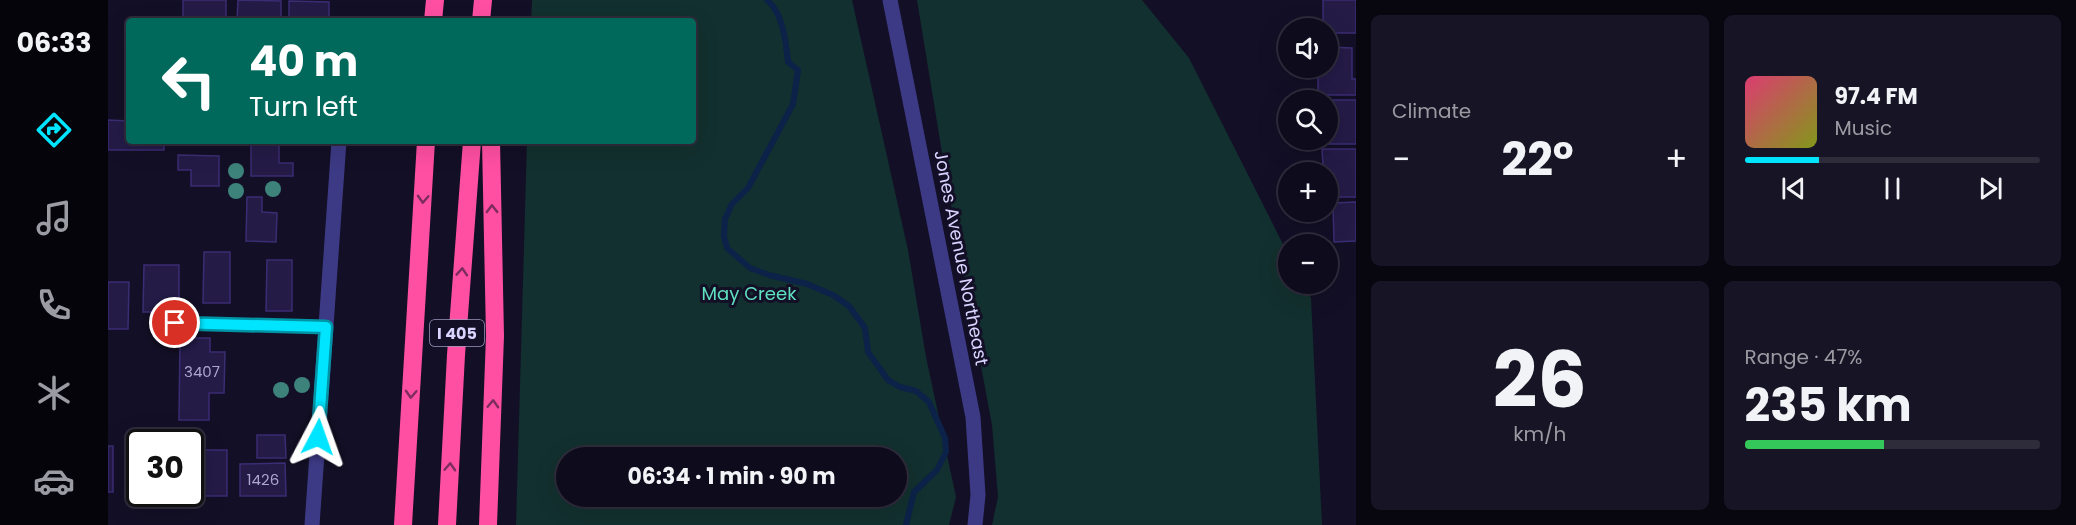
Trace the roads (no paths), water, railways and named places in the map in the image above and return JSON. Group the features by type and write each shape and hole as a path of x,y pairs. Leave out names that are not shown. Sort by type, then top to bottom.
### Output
{"highway":[{"path":"433,18 435,0"},
{"path":"481,18 483,0"},
{"path":"488,0 488,18"},
{"name":"I 405","path":"403,525 426,144"},
{"name":"I 405","path":"447,525 456,355 472,144"},
{"path":"488,525 495,336 491,144"}],"street":[{"name":"Jones Avenue Northeast","path":"890,0 973,417 978,495 975,525"},
{"path":"312,525 339,144"}],"lane":[{"path":"154,323 326,327"}],"waterway":[{"name":"May Creek","path":"767,0 777,12 780,20 788,62 798,70 793,104 748,188 732,204 725,219 724,236 727,248 750,268 807,284 833,295 849,306 865,328 868,352 888,380 900,387 916,391 929,402 945,438 946,452 937,470 914,492 906,525"}]}
